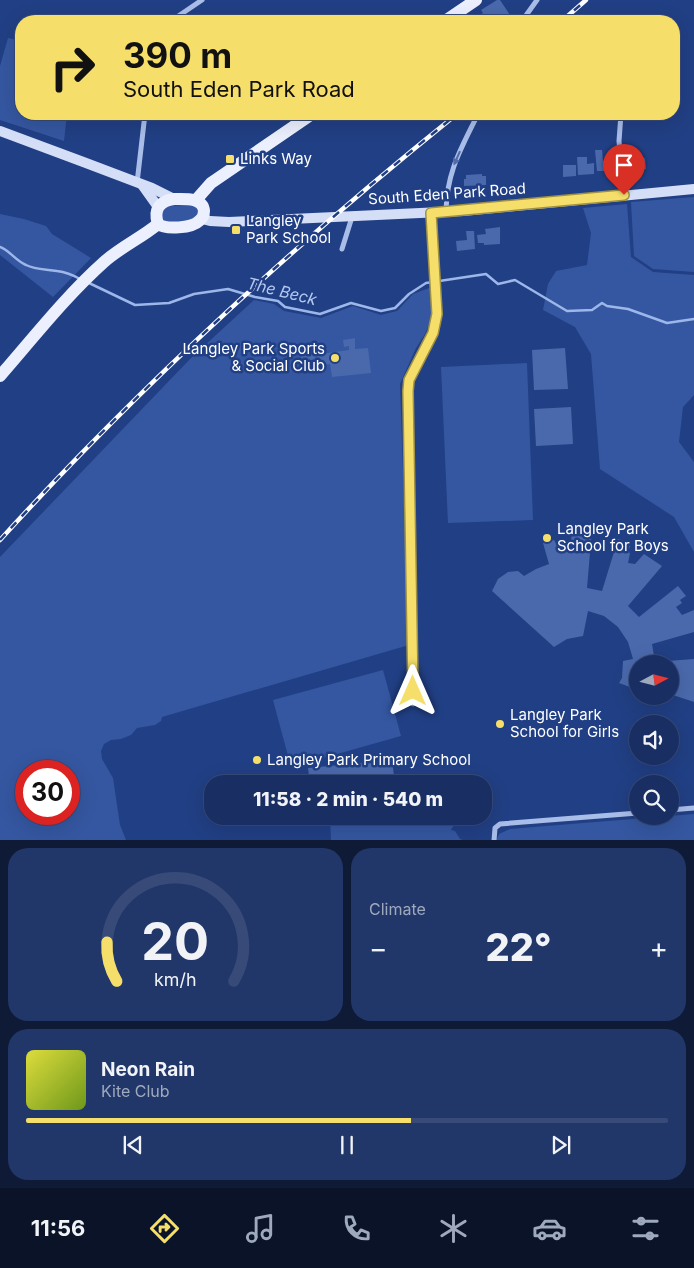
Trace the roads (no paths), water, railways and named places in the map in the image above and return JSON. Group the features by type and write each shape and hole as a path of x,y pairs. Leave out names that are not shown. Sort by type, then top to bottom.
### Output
{"main road":[{"path":"453,15 476,0"},
{"path":"196,200 211,183 303,120"},
{"path":"0,131 47,147 140,185 152,188 174,199"},
{"path":"140,185 158,207"},
{"name":"South Eden Park Road","path":"202,218 210,221 229,222 431,213 694,189"},
{"path":"166,200 196,200 202,206 204,214 196,224 174,228 158,224 156,215 158,207 166,200"},
{"path":"0,376 91,274 116,252 158,224"}],"street":[{"path":"180,15 202,0"},
{"path":"526,15 537,0"},
{"path":"140,185 145,120"},
{"path":"446,212 446,193 451,173 475,120"},
{"path":"621,120 619,141 624,195"},
{"path":"413,704 408,391 409,380 433,333 437,314 431,213"},
{"path":"342,249 352,216"},
{"path":"679,809 694,808"},
{"path":"494,840 495,828 500,824 629,814"}],"waterway":[{"name":"The Beck","path":"0,247 30,267 63,272 80,279"},
{"name":"The Beck","path":"89,283 135,305 169,303 194,294 228,289 278,301 285,307 320,314 351,303 381,311 395,308 409,294 426,283 486,274 498,284 515,280 567,311 592,310 602,303 607,306 628,309 667,323 694,319"}],"railway":[{"path":"569,15 586,0"},
{"path":"0,540 108,426 220,318 337,214 450,120"}],"place":[{"name":"Links Way","path":"230,159"},
{"name":"Langley Park School","path":"236,230"},
{"name":"Langley Park Sports & Social Club","path":"335,358"},
{"name":"Langley Park School for Boys","path":"547,538"},
{"name":"Langley Park School for Girls","path":"500,724"},
{"name":"Langley Park Primary School","path":"257,760"}]}
